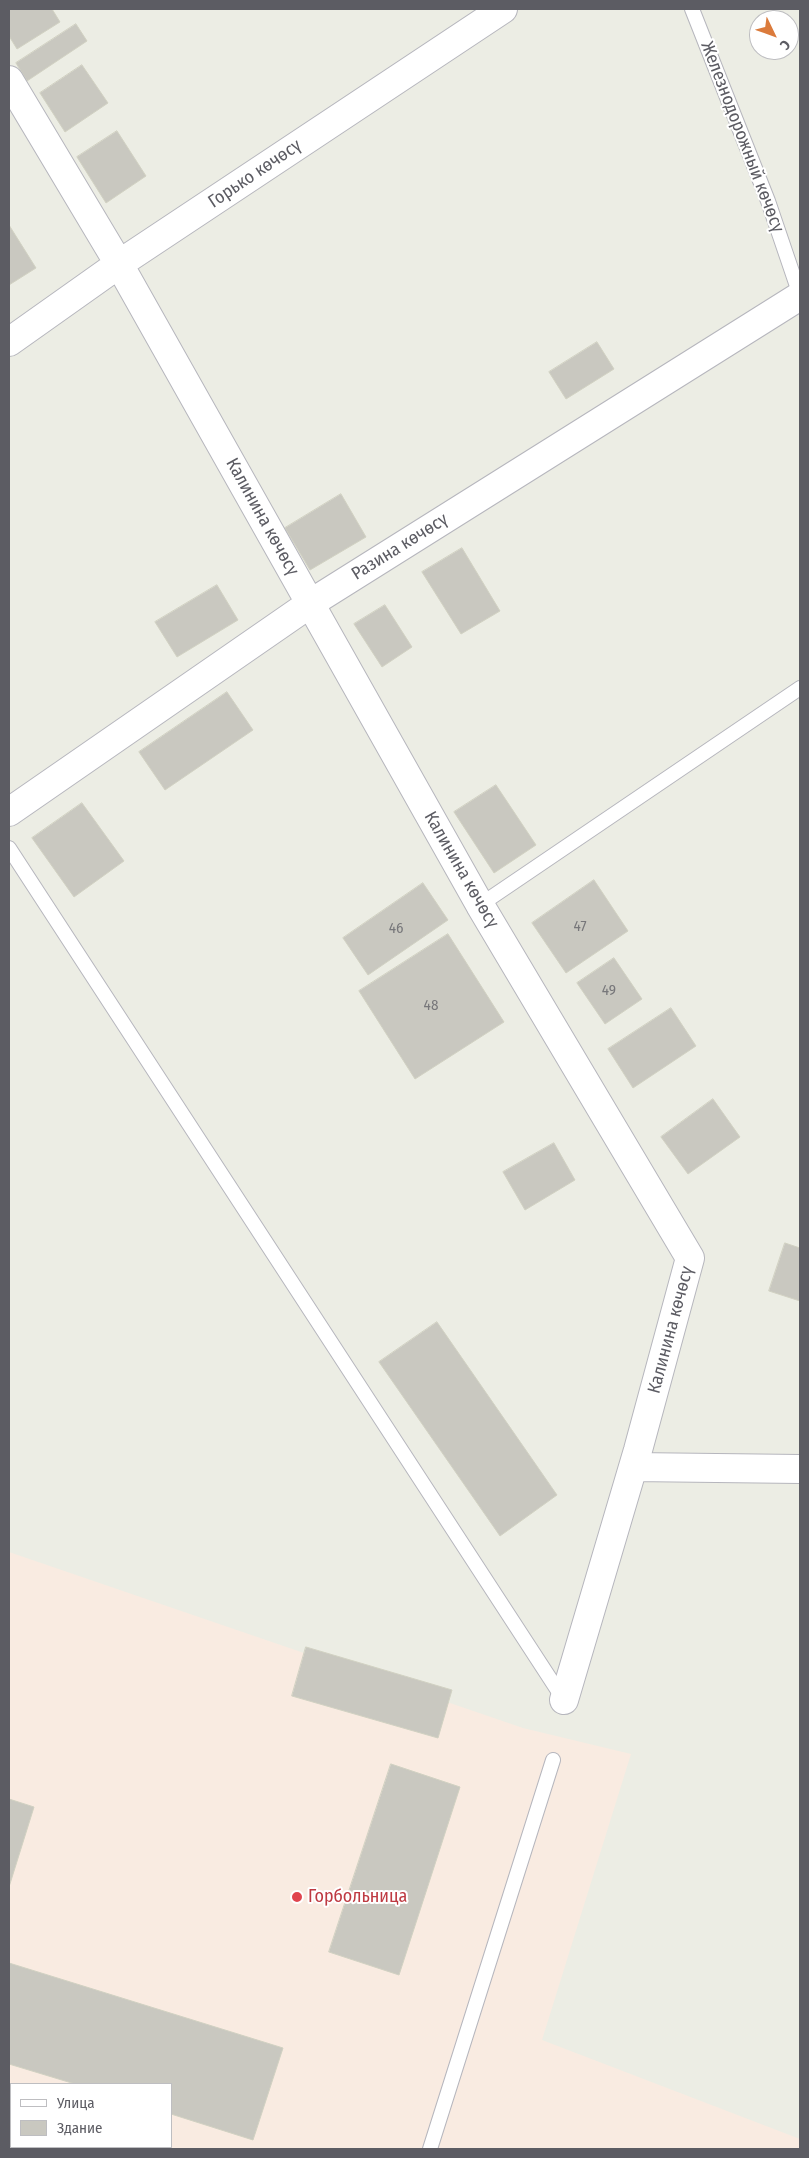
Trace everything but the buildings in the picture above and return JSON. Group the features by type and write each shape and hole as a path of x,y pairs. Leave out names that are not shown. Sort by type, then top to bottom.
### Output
{"street":[{"name":"Горько көчөсү","path":"9,342 119,264 503,9"},
{"name":"Калинина көчөсү","path":"9,80 119,264 480,905 690,1258 632,1468 564,1700"},
{"name":"Разина көчөсү","path":"9,812 311,603 800,295"},
{"path":"632,1468 800,1469"}],"lane":[{"name":"Железнодорожный көчөсү","path":"692,9 768,201 800,295"},
{"path":"480,905 800,688"},
{"path":"9,848 564,1700"},
{"path":"430,2149 553,1760"}],"shaded area":[{"name":"Горбольница","path":"9,1552 523,1728 631,1754 542,2040 800,2139 800,2149 9,2149"}],"place":[{"name":"Горбольница","path":"297,1897"}]}
